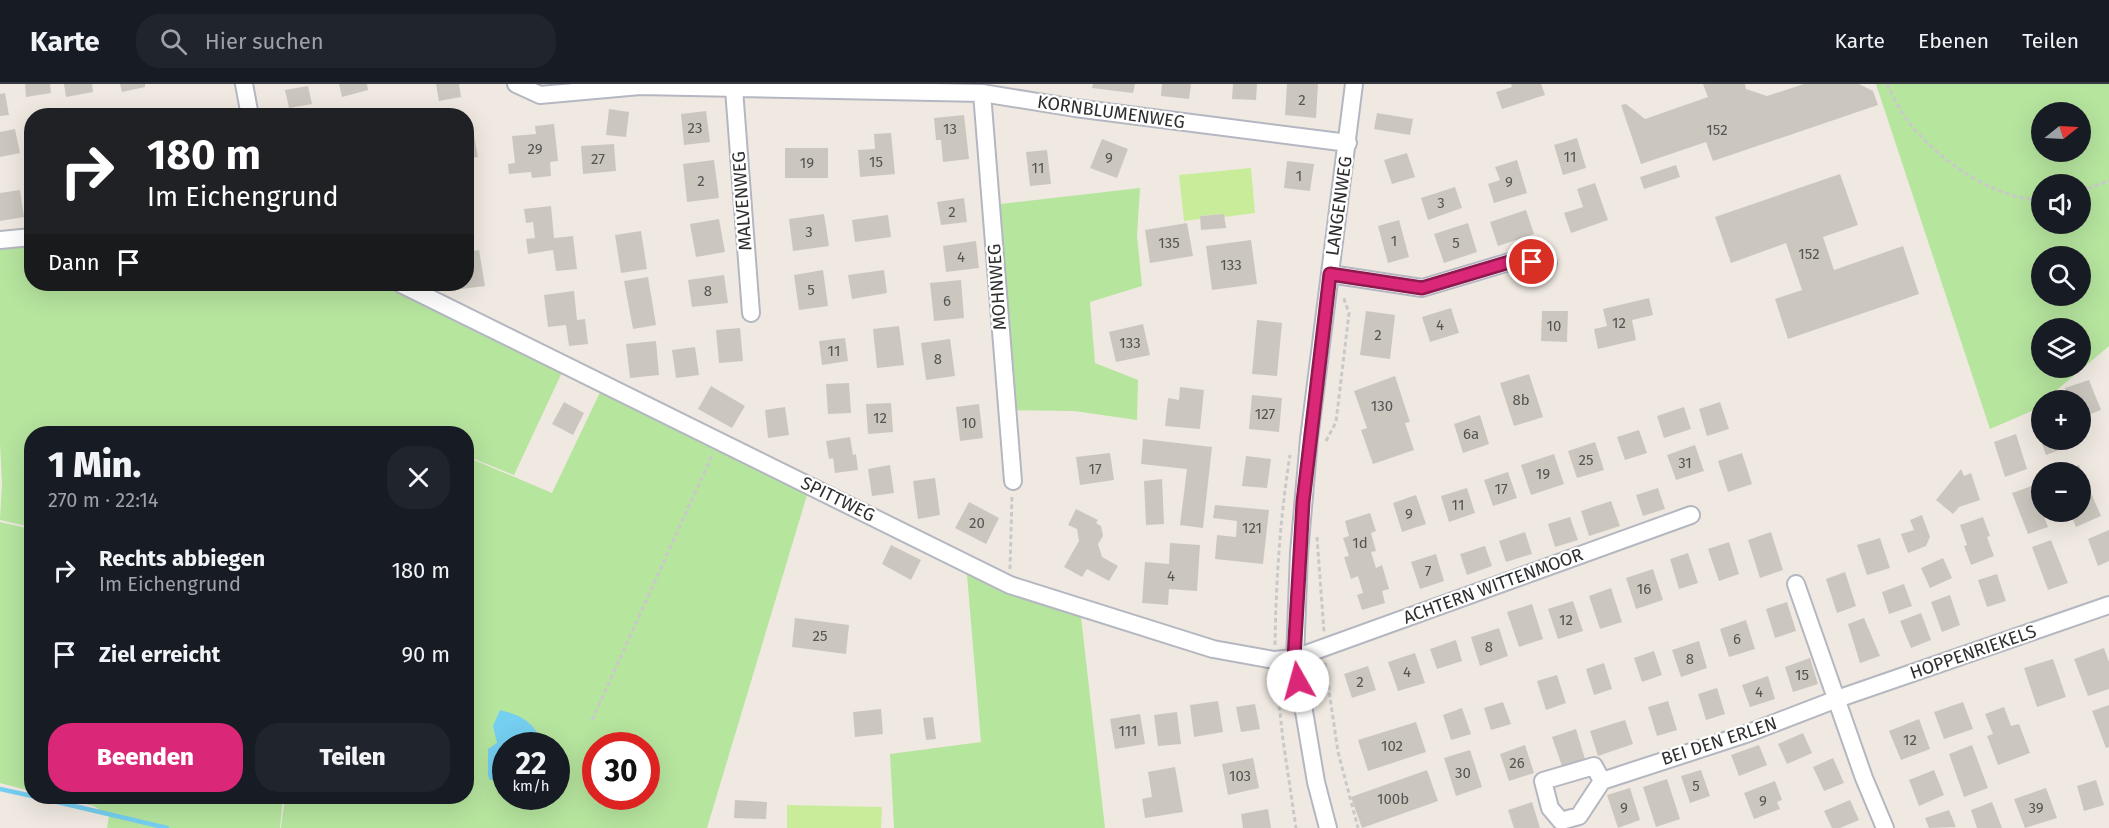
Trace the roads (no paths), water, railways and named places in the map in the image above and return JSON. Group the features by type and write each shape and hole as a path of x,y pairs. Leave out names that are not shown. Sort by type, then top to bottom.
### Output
{"street":[{"path":"244,84 248,108"},
{"name":"KORNBLUMENWEG","path":"516,84 540,95 634,85 982,93 1075,108 1348,143"},
{"name":"LANGENWEG","path":"1328,828 1316,782 1294,658 1303,502 1336,275 1354,84"},
{"name":"MALVENWEG","path":"734,89 751,313"},
{"name":"MOHNWEG","path":"982,93 1013,481"},
{"path":"0,240 24,238"},
{"path":"1336,275 1422,288 1516,260 1548,263"},
{"name":"SPITTWEG","path":"415,291 1010,585 1213,649 1274,660 1294,658"},
{"name":"ACHTERN WITTENMOOR","path":"1294,658 1691,515"},
{"path":"1796,584 1864,778 1886,828"},
{"name":"HOPPENRIEKELS","path":"1837,699 2109,605"},
{"name":"BEI DEN ERLEN","path":"1602,781 1746,734 1837,699"}],"water":[{"path":"500,710 527,721 537,732 494,732 493,726"},
{"path":"492,746 492,780 488,776 488,749"}],"waterway":[{"path":"0,789 24,794"},
{"path":"66,804 167,828"}]}
